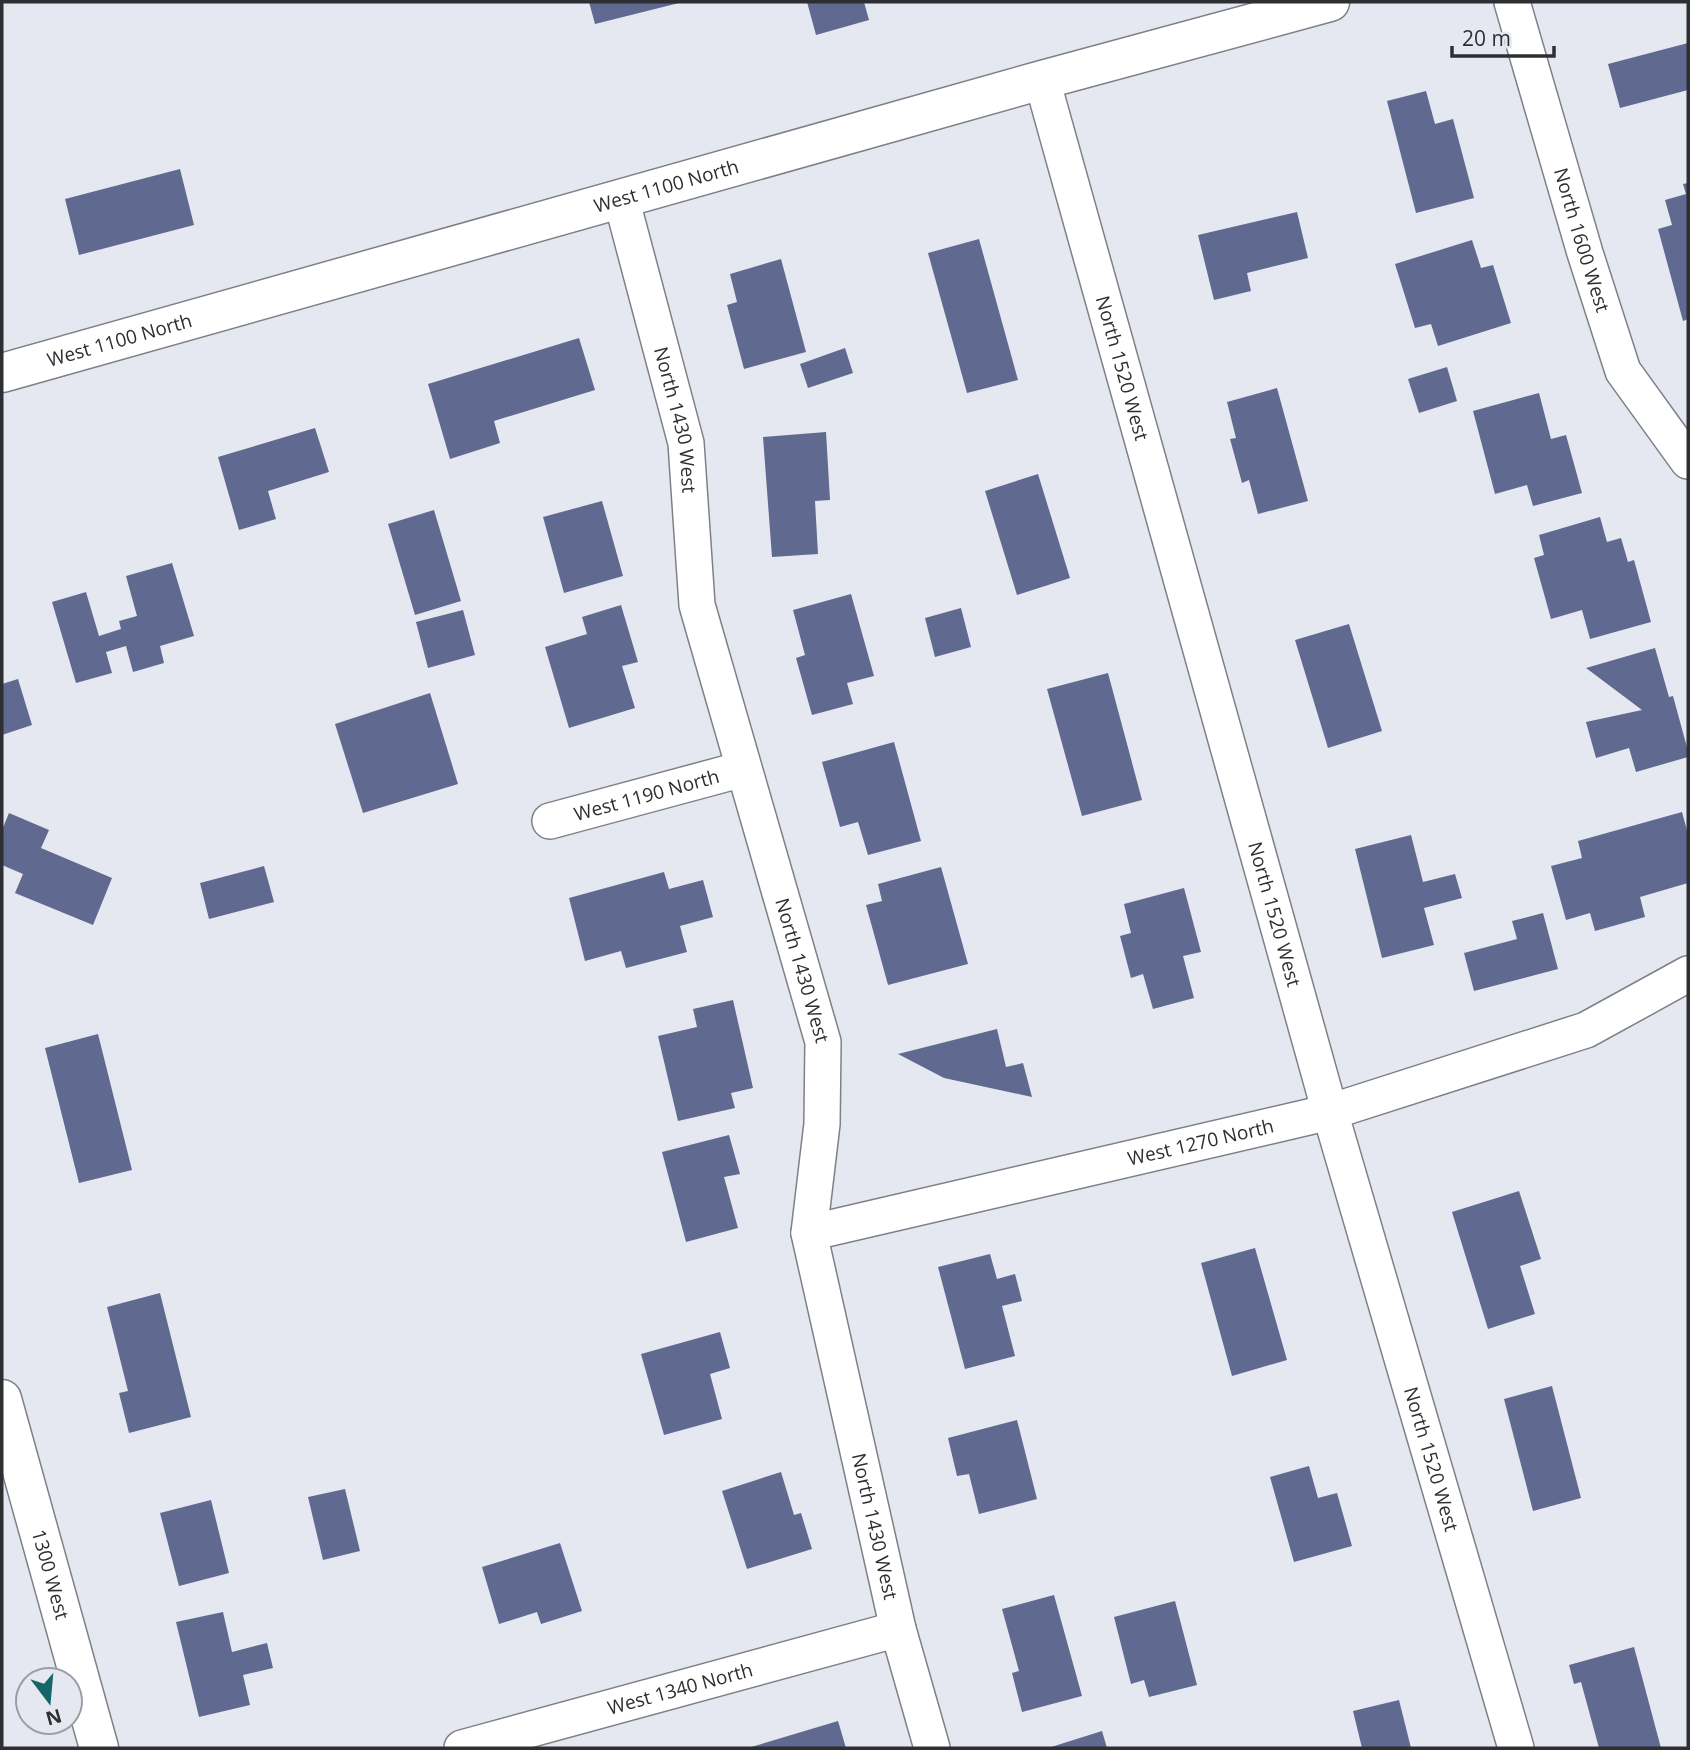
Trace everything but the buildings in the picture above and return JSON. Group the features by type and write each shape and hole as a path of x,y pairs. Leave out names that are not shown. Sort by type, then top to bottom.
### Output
{"main road":[{"name":"West 1100 North","path":"2,373 1042,80 1270,10 1330,2"},
{"name":"1300 West","path":"2,1399 99,1748"}],"street":[{"name":"North 1600 West","path":"1512,2 1585,253 1623,371 1688,461"},
{"name":"North 1520 West","path":"1042,80 1330,1112 1516,1748"},
{"name":"North 1430 West","path":"621,198 686,443 697,605 823,1042 822,1124 809,1233 898,1629 932,1748"},
{"name":"West 1190 North","path":"550,821 743,769"},
{"name":"West 1270 North","path":"809,1233 1330,1112 1587,1030 1688,974"},
{"name":"West 1340 North","path":"462,1748 898,1629"}]}
